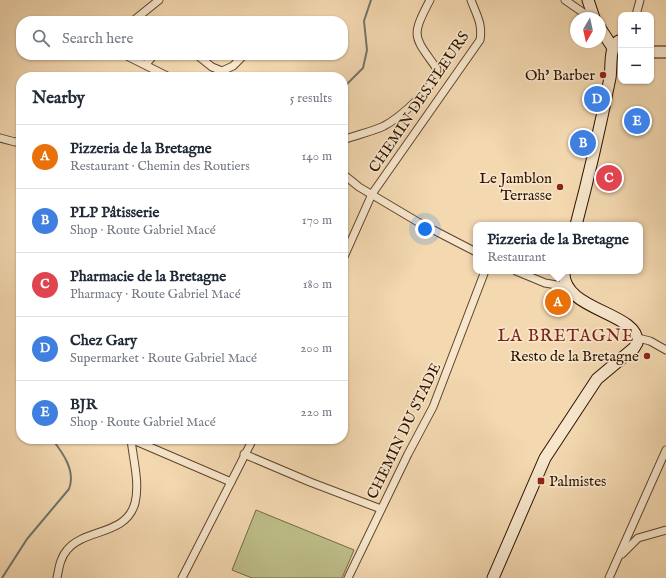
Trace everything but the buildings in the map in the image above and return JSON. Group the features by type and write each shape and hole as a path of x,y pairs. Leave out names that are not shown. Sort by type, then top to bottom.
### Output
{"main road":[{"path":"588,0 591,12"},
{"path":"577,222 618,50 606,35"},
{"path":"654,52 666,52"},
{"path":"493,578 545,458 597,379 638,343 638,338 630,326 586,302 568,287 564,280 564,274"}],"street":[{"path":"140,16 159,0"},
{"path":"348,138 384,126 403,113 428,88 437,74 437,69 417,40 416,34 421,17 430,0"},
{"name":"CHEMIN DES FLEURS","path":"348,248 372,194 480,40 482,31 480,21 471,0"},
{"path":"565,0 583,12"},
{"path":"637,12 640,0"},
{"path":"137,60 160,72"},
{"path":"146,64 150,60"},
{"path":"203,60 212,67 222,71 233,66 239,60"},
{"path":"0,138 16,142"},
{"path":"348,177 418,222 473,250"},
{"name":"CHEMIN DU STADE","path":"348,578 443,386 464,321 484,274"},
{"path":"523,274 545,283 568,287"},
{"path":"638,338 650,341 666,350"},
{"path":"57,578 63,556 68,548 75,543 120,524 128,518 132,511 135,501 136,484 132,444"},
{"path":"143,444 231,482"},
{"path":"182,578 250,444"},
{"path":"608,578 666,450"},
{"path":"244,454 310,482 381,509"},
{"path":"617,560 638,538 666,530"}],"green space":[{"path":"256,510 354,550 342,578 252,578 232,570"}],"waterway":[{"path":"348,83 363,68 367,50 364,21 371,0"},
{"path":"2,578 27,539 69,489 71,482 70,469 64,456 56,444"}],"place":[{"name":"Oh' Barber","path":"603,75"},
{"name":"Chez Gary","path":"597,99"},
{"name":"BJR","path":"637,121"},
{"name":"PLP Pâtisserie","path":"583,143"},
{"name":"Pharmacie de la Bretagne","path":"609,178"},
{"name":"Le Jamblon Terrasse","path":"560,187"},
{"name":"Pizzeria de la Bretagne","path":"558,302"},
{"name":"Resto de la Bretagne","path":"647,356"},
{"name":"Palmistes","path":"541,481"}],"district":[{"name":"LA BRETAGNE","path":"566,336"}]}
